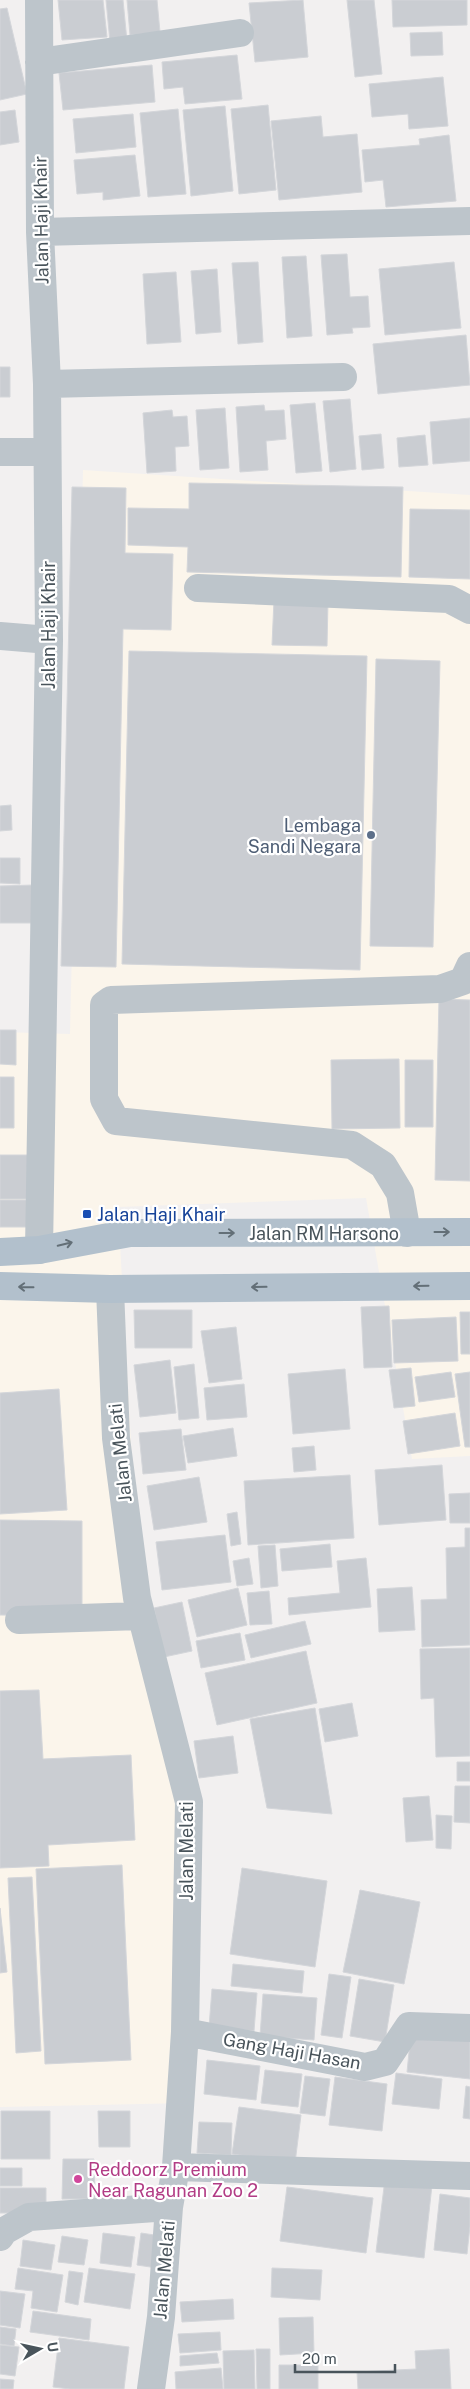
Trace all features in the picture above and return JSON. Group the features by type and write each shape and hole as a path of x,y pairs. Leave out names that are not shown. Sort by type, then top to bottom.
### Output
{"main road":[{"name":"Jalan RM Harsono","path":"0,1252 39,1250 130,1233 470,1232"},
{"path":"0,1286 110,1289 470,1286"}],"street":[{"name":"Jalan Haji Khair","path":"39,0 40,232 47,384 46,452 49,640 39,1250"},
{"path":"39,62 240,33"},
{"path":"40,232 470,221"},
{"path":"47,384 343,377"},
{"path":"0,452 46,452"},
{"path":"198,588 449,599 470,610"},
{"path":"0,636 49,640"},
{"path":"407,1233 400,1193 383,1165 352,1145 116,1121 104,1099 104,1005 111,1000 440,989 463,980 470,966"},
{"name":"Jalan Melati","path":"110,1289 116,1438 140,1616 188,1802 185,2032 176,2167 169,2207 161,2317 151,2389"},
{"path":"18,1620 140,1616"},
{"name":"Gang Haji Hasan","path":"185,2032 365,2066 385,2062 409,2026 470,2028"},
{"path":"176,2167 470,2176"},
{"path":"0,2237 4,2231 28,2217 169,2207"}],"shaded area":[{"path":"83,470 470,495 470,1456 412,1459 366,1198 118,1207 144,1679 201,1795 189,2103 0,2107 0,1032 70,1034"}],"building":[{"path":"58,0 103,0 107,37 62,40"},
{"path":"106,0 123,0 127,41 110,42"},
{"path":"127,0 157,0 160,32 130,35"},
{"path":"303,0 308,57 255,62 249,3"},
{"path":"347,0 374,0 382,74 355,77"},
{"path":"392,0 467,0 467,25 393,27"},
{"path":"7,8 27,94 0,100 0,9"},
{"path":"442,32 443,55 411,56 410,33"},
{"path":"237,55 242,99 185,104 183,87 164,89 162,62"},
{"path":"152,65 155,102 63,110 59,73"},
{"path":"443,77 448,126 409,129 408,114 372,117 369,84"},
{"path":"268,105 276,190 239,194 231,109"},
{"path":"225,106 233,191 191,196 183,110"},
{"path":"178,109 186,194 148,197 140,113"},
{"path":"15,110 19,142 0,145 0,112"},
{"path":"133,114 136,147 76,153 73,119"},
{"path":"321,116 323,137 357,134 362,192 279,200 271,121"},
{"path":"449,135 456,201 386,207 383,180 365,182 362,150 420,145 419,139"},
{"path":"135,155 140,196 103,200 103,192 77,194 74,160"},
{"path":"347,254 350,297 368,296 370,327 352,328 353,333 327,335 321,255"},
{"path":"306,256 312,336 287,338 282,257"},
{"path":"258,262 263,342 238,344 232,263"},
{"path":"454,262 461,328 385,335 379,269"},
{"path":"217,269 221,332 196,334 191,271"},
{"path":"176,272 181,342 147,344 143,274"},
{"path":"466,335 470,385 378,394 373,344"},
{"path":"0,367 10,367 10,397 0,397"},
{"path":"350,399 356,469 330,472 323,401"},
{"path":"315,403 322,471 296,473 290,405"},
{"path":"264,405 265,411 284,410 286,439 266,441 268,470 240,472 236,407"},
{"path":"225,408 229,468 200,470 196,410"},
{"path":"172,410 173,417 187,416 189,446 175,447 176,471 147,473 143,413"},
{"path":"470,418 470,461 433,464 430,422"},
{"path":"381,434 384,468 362,470 359,436"},
{"path":"425,435 428,465 399,467 397,438"},
{"path":"189,483 403,487 401,577 187,572 188,547 128,545 128,508 189,509"},
{"path":"72,487 126,488 125,553 173,554 171,630 123,629 116,967 61,966"},
{"path":"410,509 470,510 470,579 409,577"},
{"path":"274,600 328,601 327,646 272,645"},
{"path":"129,651 367,656 360,970 122,964"},
{"path":"376,659 440,661 433,947 370,946"},
{"path":"11,805 12,830 0,831 0,806"},
{"path":"0,858 20,858 20,884 0,883"},
{"path":"34,885 34,923 0,923 0,886"},
{"path":"439,999 470,1000 470,1181 435,1180"},
{"path":"0,1030 16,1030 16,1065 0,1064"},
{"path":"399,1059 400,1128 332,1129 331,1060"},
{"path":"405,1060 433,1060 433,1127 405,1127"},
{"path":"0,1077 14,1077 14,1128 0,1128"},
{"path":"0,1155 31,1155 32,1199 0,1199"},
{"path":"0,1200 32,1200 32,1227 0,1227"},
{"path":"389,1306 392,1367 364,1368 361,1307"},
{"path":"134,1310 192,1310 192,1348 135,1348"},
{"path":"460,1312 470,1312 470,1354 461,1354"},
{"path":"456,1317 458,1361 394,1363 392,1320"},
{"path":"236,1327 242,1379 209,1383 201,1331"},
{"path":"170,1360 176,1413 140,1417 134,1365"},
{"path":"194,1364 199,1418 179,1420 174,1367"},
{"path":"411,1368 415,1406 394,1408 389,1370"},
{"path":"345,1369 350,1429 293,1434 288,1374"},
{"path":"451,1372 455,1397 419,1402 415,1377"},
{"path":"470,1372 470,1447 465,1447 455,1374"},
{"path":"244,1384 247,1417 207,1420 204,1388"},
{"path":"59,1389 67,1510 0,1514 0,1393"},
{"path":"455,1413 460,1446 408,1454 403,1421"},
{"path":"233,1428 237,1456 188,1463 183,1436"},
{"path":"181,1429 186,1470 143,1474 139,1433"},
{"path":"314,1446 316,1470 294,1472 292,1448"},
{"path":"442,1465 446,1520 379,1525 375,1470"},
{"path":"350,1475 354,1538 248,1545 244,1481"},
{"path":"199,1477 207,1522 154,1530 147,1486"},
{"path":"470,1493 470,1523 450,1523 449,1494"},
{"path":"237,1512 241,1544 231,1546 227,1514"},
{"path":"0,1520 82,1521 82,1616 0,1615"},
{"path":"465,1528 470,1528 470,1645 422,1647 421,1600 447,1599 446,1548 465,1547"},
{"path":"225,1535 231,1582 162,1590 156,1542"},
{"path":"330,1544 332,1567 282,1571 280,1549"},
{"path":"275,1545 278,1586 261,1588 258,1546"},
{"path":"249,1558 253,1584 237,1586 233,1561"},
{"path":"366,1558 371,1607 289,1615 288,1598 340,1593 337,1561"},
{"path":"412,1587 415,1630 379,1632 377,1589"},
{"path":"238,1588 247,1625 197,1637 188,1600"},
{"path":"269,1591 272,1624 250,1625 247,1593"},
{"path":"182,1602 192,1651 164,1657 154,1608"},
{"path":"305,1621 311,1644 251,1658 245,1635"},
{"path":"240,1633 245,1660 201,1668 196,1641"},
{"path":"470,1648 470,1756 436,1757 434,1698 421,1699 420,1649"},
{"path":"306,1651 317,1703 217,1725 205,1673"},
{"path":"39,1690 43,1759 131,1755 135,1840 48,1845 49,1866 0,1868 0,1691"},
{"path":"352,1703 358,1736 325,1742 319,1709"},
{"path":"315,1708 332,1814 267,1808 250,1719"},
{"path":"233,1736 238,1773 199,1778 194,1741"},
{"path":"457,1762 470,1762 470,1781 457,1781"},
{"path":"455,1786 470,1786 470,1823 454,1822"},
{"path":"429,1796 433,1840 406,1842 403,1798"},
{"path":"436,1815 452,1816 451,1849 436,1848"},
{"path":"122,1865 131,2060 45,2064 36,1869"},
{"path":"242,1868 327,1881 315,1967 230,1954"},
{"path":"32,1877 41,2051 16,2053 8,1878"},
{"path":"360,1890 420,1902 404,1984 343,1972"},
{"path":"0,1908 7,1972 0,1973"},
{"path":"233,1964 304,1971 302,1993 231,1986"},
{"path":"329,1974 351,1977 342,2038 321,2035"},
{"path":"359,1979 394,1985 385,2042 350,2036"},
{"path":"212,1989 257,1993 254,2031 209,2027"},
{"path":"263,1994 317,1998 314,2040 260,2036"},
{"path":"411,2032 470,2039 470,2079 407,2072"},
{"path":"207,2060 260,2066 256,2100 204,2094"},
{"path":"265,2070 302,2074 298,2107 261,2103"},
{"path":"396,2073 442,2079 439,2109 392,2104"},
{"path":"305,2076 330,2079 325,2116 300,2113"},
{"path":"335,2077 387,2084 382,2131 329,2125"},
{"path":"466,2086 470,2087 470,2119 463,2118"},
{"path":"239,2107 301,2115 295,2163 232,2154"},
{"path":"1,2111 50,2111 50,2159 1,2159"},
{"path":"98,2111 130,2111 130,2147 99,2147"},
{"path":"199,2122 232,2123 231,2155 197,2153"},
{"name":"Reddoorz Premium Near Ragunan Zoo 2","path":"63,2159 94,2159 95,2199 62,2199"},
{"path":"0,2168 22,2168 22,2186 0,2186"},
{"path":"385,2179 432,2185 424,2258 376,2252"},
{"path":"287,2187 373,2198 366,2253 280,2241"},
{"path":"0,2188 46,2188 46,2213 0,2213"},
{"path":"440,2194 470,2198 467,2254 434,2250"},
{"path":"103,2233 135,2237 131,2267 100,2263"},
{"path":"141,2233 161,2236 157,2268 137,2265"},
{"path":"62,2236 88,2240 84,2265 58,2262"},
{"path":"23,2240 55,2245 51,2270 20,2266"},
{"path":"18,2268 63,2275 57,2312 31,2308 33,2291 15,2289"},
{"path":"89,2268 135,2274 130,2309 84,2302"},
{"path":"272,2268 322,2270 320,2300 271,2297"},
{"path":"69,2271 83,2273 78,2305 65,2302"},
{"path":"0,2291 25,2294 20,2328 0,2325"},
{"path":"233,2299 234,2319 182,2322 180,2302"},
{"path":"33,2311 91,2319 89,2340 30,2332"},
{"path":"313,2317 314,2353 280,2355 279,2318"},
{"path":"0,2327 16,2329 14,2346 0,2344"},
{"path":"220,2332 221,2350 180,2353 178,2334"},
{"path":"59,2338 129,2347 124,2389 70,2389 53,2387"},
{"path":"0,2345 19,2347 15,2376 0,2374"},
{"path":"256,2349 270,2349 270,2389 257,2389"},
{"path":"449,2349 451,2389 358,2389 357,2372 416,2369 415,2351"},
{"path":"254,2350 255,2389 224,2389 223,2351"},
{"path":"217,2353 219,2363 180,2366 180,2356"},
{"path":"279,2365 318,2365 318,2389 279,2389"},
{"path":"221,2368 223,2389 176,2389 175,2372"},
{"path":"0,2379 14,2380 13,2389 0,2389"}],"place":[{"name":"Lembaga Sandi Negara","path":"371,835"},
{"name":"Jalan Haji Khair","path":"87,1214"},
{"name":"Reddoorz Premium Near Ragunan Zoo 2","path":"78,2179"}]}
